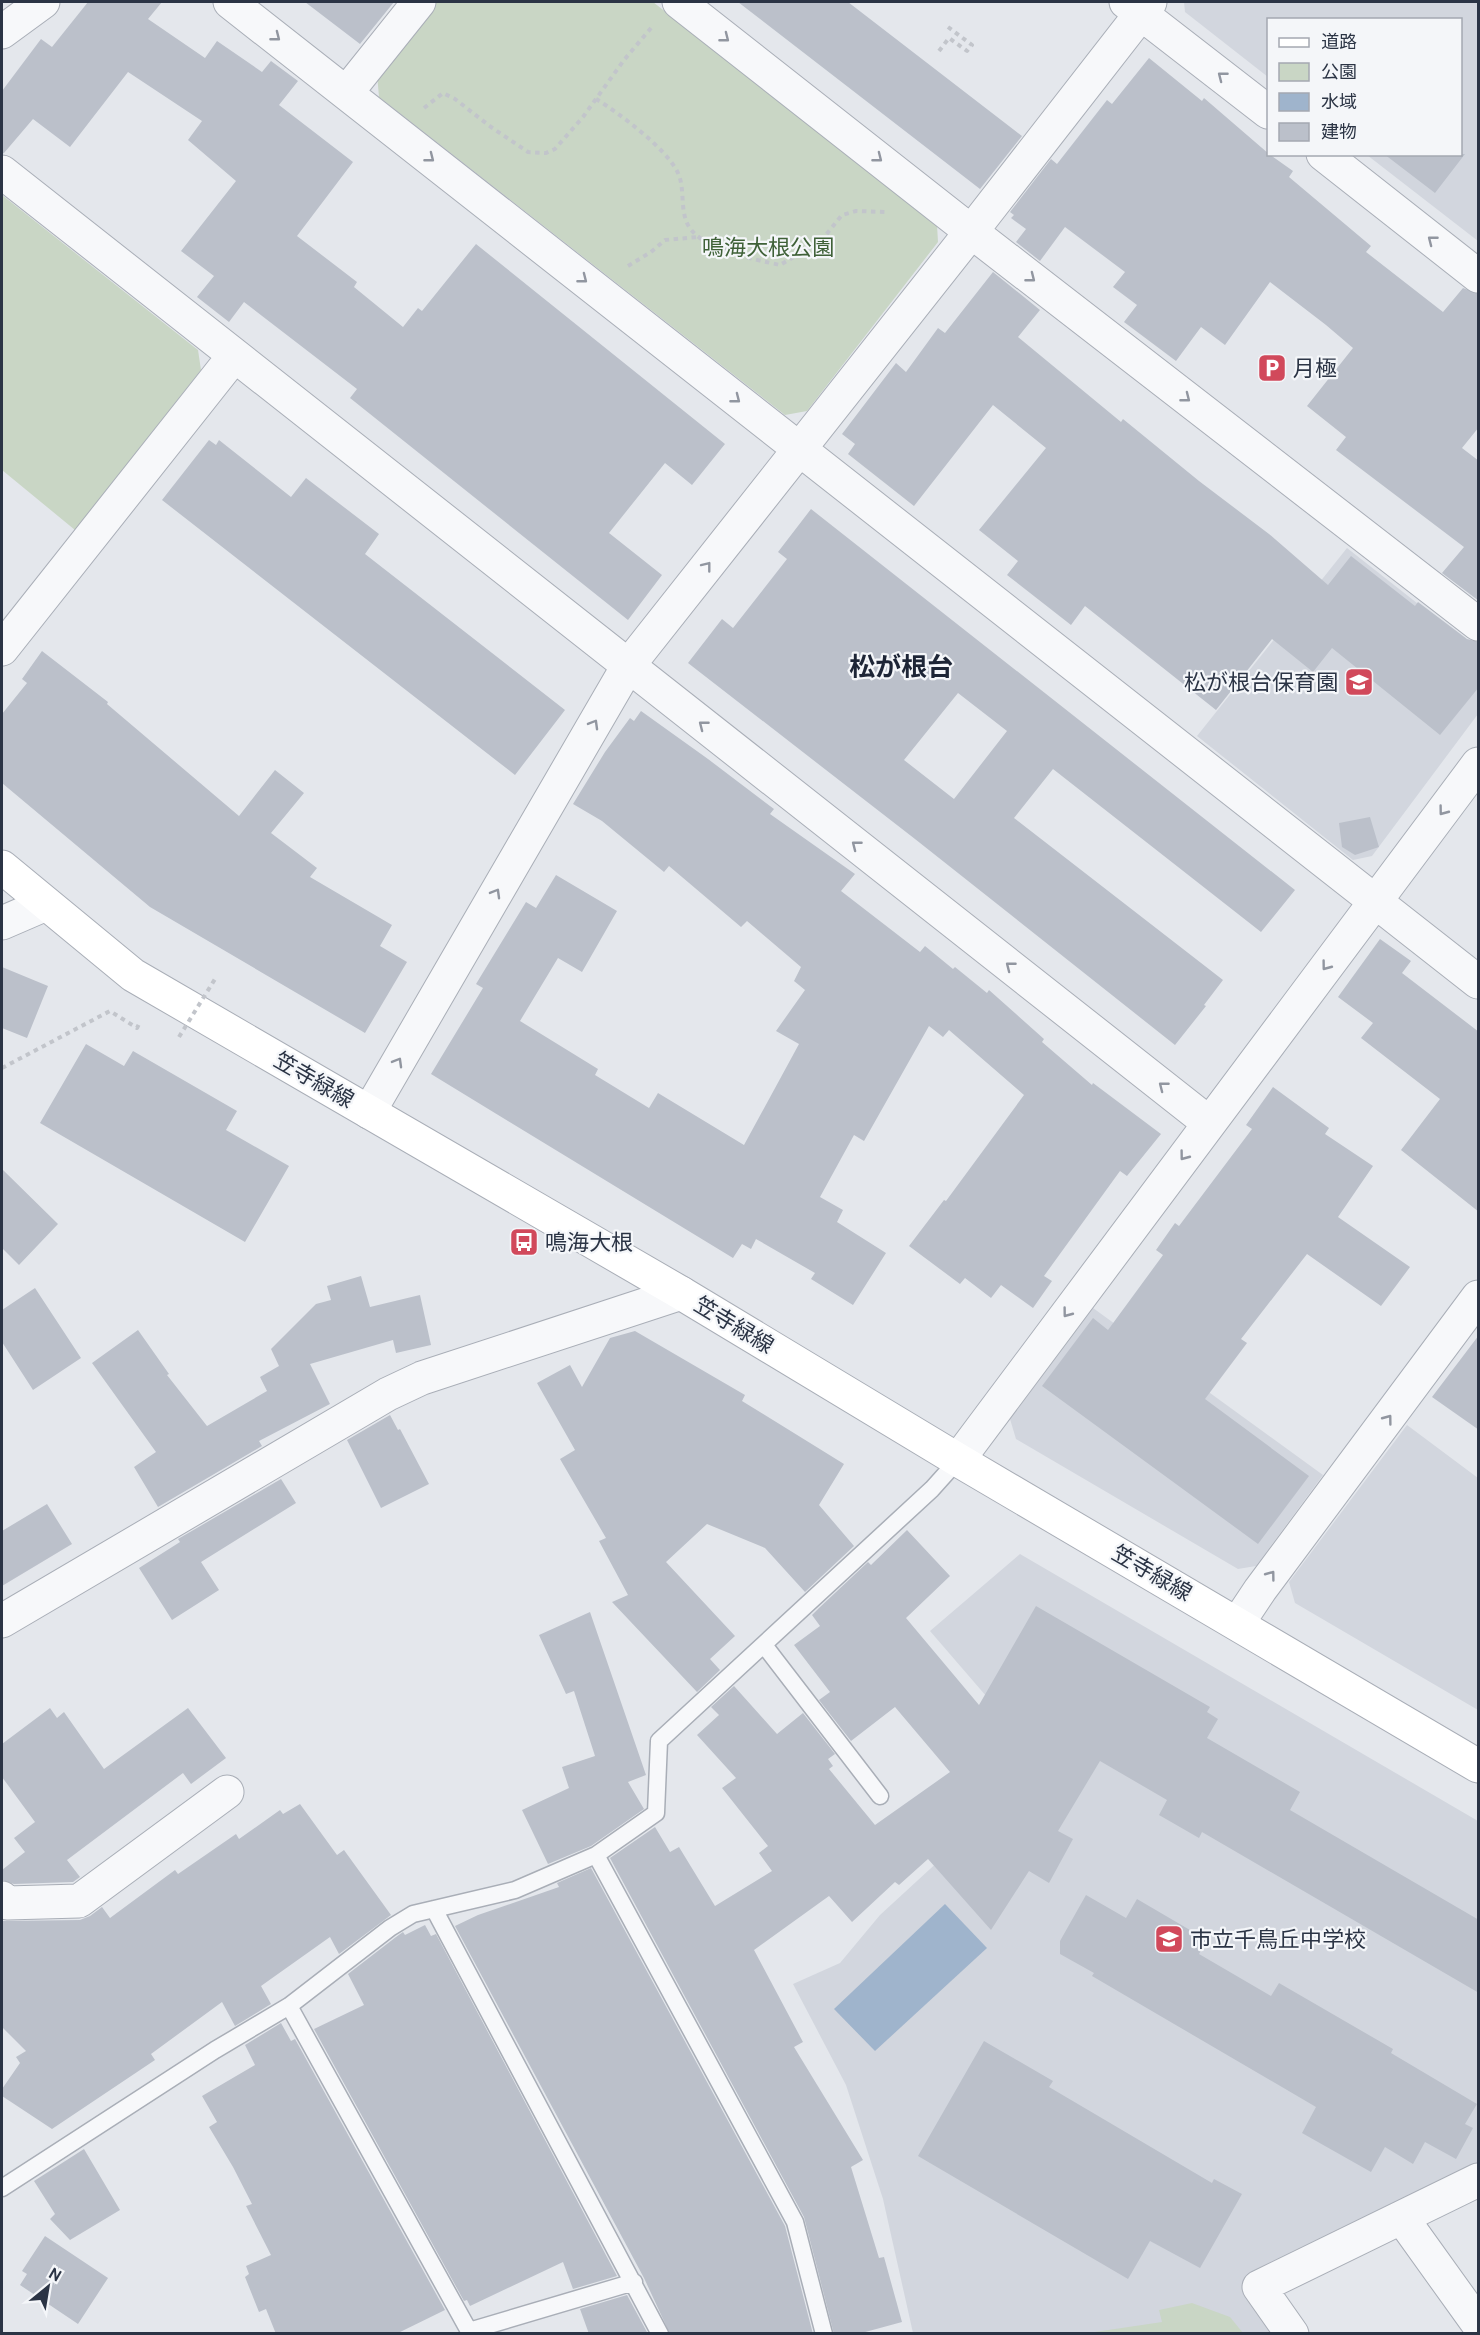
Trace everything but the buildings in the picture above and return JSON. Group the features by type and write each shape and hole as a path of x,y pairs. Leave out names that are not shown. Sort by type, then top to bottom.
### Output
{"street":[{"path":"2,32 43,2"},
{"path":"230,2 1479,982"},
{"path":"347,92 419,2"},
{"path":"679,2 971,232 1479,624"},
{"path":"369,1112 628,666 971,232 1139,5 1267,110"},
{"path":"1326,156 1479,276"},
{"path":"2,172 1209,1123"},
{"path":"2,649 234,356"},
{"path":"958,1460 1374,901 1479,764"},
{"name":"笠寺緑線","path":"2,867 133,975 681,1293 958,1460 1479,1766"},
{"path":"2,922 46,904"},
{"path":"2,1621 357,1412 422,1378 681,1293"},
{"path":"1238,1623 1474,1311"},
{"path":"2,1898 7,1903 79,1901 227,1792"},
{"path":"1292,2334 1259,2287 1479,2180"},
{"path":"1402,2218 1479,2324"}],"lane":[{"path":"2,2188 215,2050 289,2006 390,1928 413,1914 515,1890 596,1855 656,1813 659,1741 932,1489 958,1460"},
{"path":"764,1645 880,1796"},
{"path":"596,1855 795,2222 824,2334"},
{"path":"434,1909 660,2334"},
{"path":"289,2006 469,2331 634,2282"}],"path":[{"path":"392,128 403,115 416,109 426,108 443,93 455,99 528,152 546,153 555,149 655,24"},
{"path":"939,51 949,38 967,51 972,45 948,27"},
{"path":"596,99 656,146 678,173 687,223 698,237 731,255 780,266 821,241 842,215 856,211 886,212 905,199 914,187"},
{"path":"596,289 610,277 666,240 698,237"},
{"path":"179,1037 215,979"},
{"path":"2,1068 110,1011 136,1028"}],"shaded area":[{"path":"1184,2 1478,2 1478,241 1368,156 1462,156 1462,18 1267,18 1267,76 1185,12"},
{"name":"松が根台保育園","path":"1347,548 1478,651 1478,714 1372,856 1353,860 1197,736"},
{"path":"1093,1308 1323,1475 1256,1566 1238,1569 1016,1439 1010,1419"},
{"path":"1407,1425 1478,1478 1478,1710 1295,1603 1289,1582"},
{"name":"市立千鳥丘中学校","path":"1020,1554 1478,1821 1478,2167 1247,2281 1284,2333 913,2333 883,2199 846,2085 793,1984 840,1963 880,1915 992,1812 1025,1741 930,1631"}],"green space":[{"name":"鳴海大根公園","path":"434,2 653,2 937,225 938,242 807,411 785,415 379,97 377,74"},
{"path":"2,195 198,350 201,370 75,530 2,470"},
{"path":"1192,2303 1230,2317 1243,2333 1088,2333 1162,2322 1159,2310"}],"water":[{"path":"945,1904 987,1948 875,2051 834,2009"}],"place":[{"name":"月極","path":"1272,368"},
{"name":"松が根台保育園","path":"1359,682"},
{"name":"鳴海大根","path":"524,1242"},
{"name":"市立千鳥丘中学校","path":"1169,1939"}],"district":[{"name":"松が根台","path":"901,667"}]}
